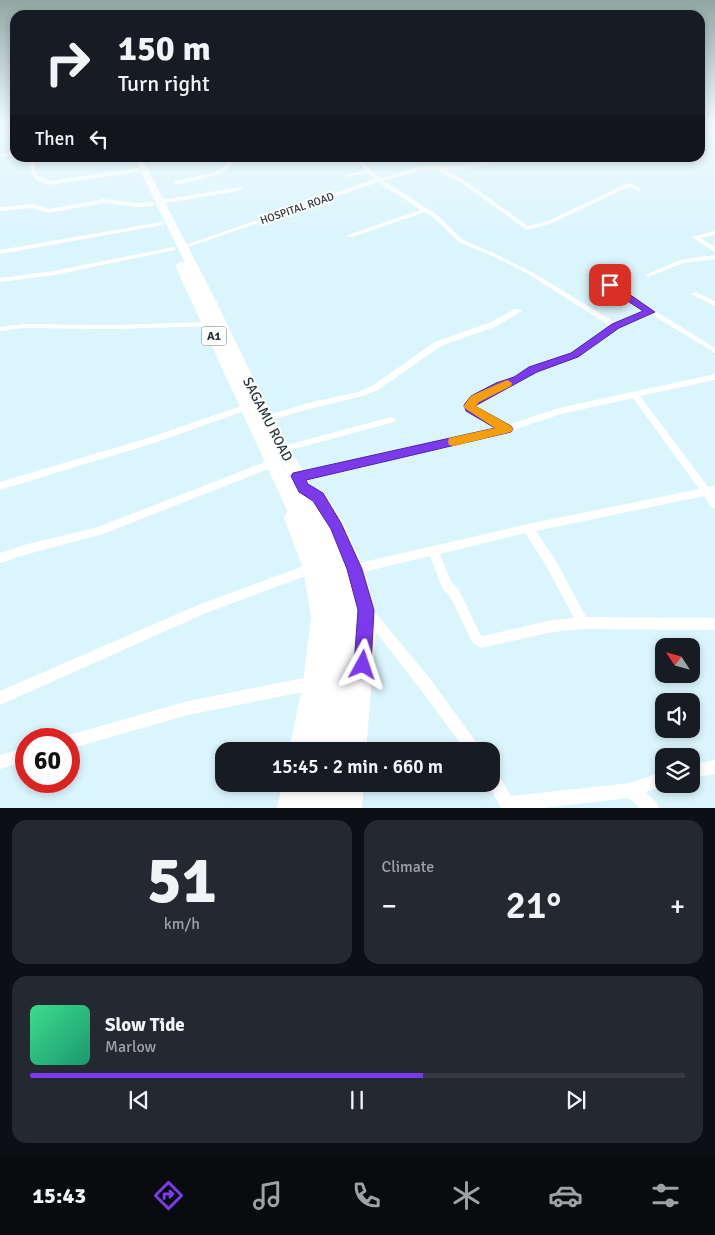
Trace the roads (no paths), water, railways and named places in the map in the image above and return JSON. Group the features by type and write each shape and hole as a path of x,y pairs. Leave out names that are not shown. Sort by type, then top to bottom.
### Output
{"highway":[{"name":"SAGAMU ROAD","path":"138,164 178,248 209,324 273,462 301,495 344,571 352,612 338,742"},
{"name":"SAGAMU ROAD","path":"156,203 161,224 178,248 216,312 265,419 282,449 301,495 327,576 333,614 315,742"},
{"path":"306,808 308,792"},
{"path":"330,808 331,792"}],"main road":[{"path":"302,742 313,683 321,617 312,568 290,512 301,495 318,497 336,527 355,569 366,610 366,631 356,742"},
{"path":"289,808 292,792"},
{"path":"350,808 351,792"}],"street":[{"path":"32,162 32,174 48,183 138,164"},
{"path":"176,183 214,174 227,168 230,162"},
{"path":"360,162 379,180 426,210 461,241 530,273 615,326"},
{"name":"HOSPITAL ROAD","path":"0,280 54,273 178,248 379,180 423,168 458,168 490,162"},
{"path":"435,167 462,181 527,228 550,222 624,187 632,185 639,190"},
{"path":"347,176 370,171"},
{"path":"0,208 33,206 49,211 103,202 138,205 240,190"},
{"path":"350,236 426,210"},
{"path":"0,252 161,224"},
{"path":"715,233 695,237 715,250"},
{"path":"648,274 682,261 715,257"},
{"path":"610,285 650,312 715,351"},
{"path":"695,294 715,304"},
{"path":"265,419 308,406 360,394 375,388 438,344 494,324 518,311"},
{"path":"507,429 470,409 469,405 475,399 533,370 575,355 615,326 650,312"},
{"path":"0,328 209,324"},
{"path":"301,495 559,411 715,377"},
{"path":"635,395 710,491 715,504"},
{"path":"0,486 151,441 247,407"},
{"path":"282,449 391,420"},
{"path":"0,558 99,531 273,462"},
{"path":"355,569 528,528 710,491"},
{"path":"528,528 552,565 583,623"},
{"path":"434,551 447,585 455,594 476,638 481,642 552,626 583,623 715,624"},
{"path":"0,698 202,609 312,568"},
{"path":"366,610 426,685 467,742"},
{"path":"80,739 188,708 313,683"},
{"path":"0,762 15,757"},
{"path":"700,770 715,767"},
{"path":"500,790 502,797 508,804 630,790 655,781"},
{"path":"630,790 652,808"}]}
